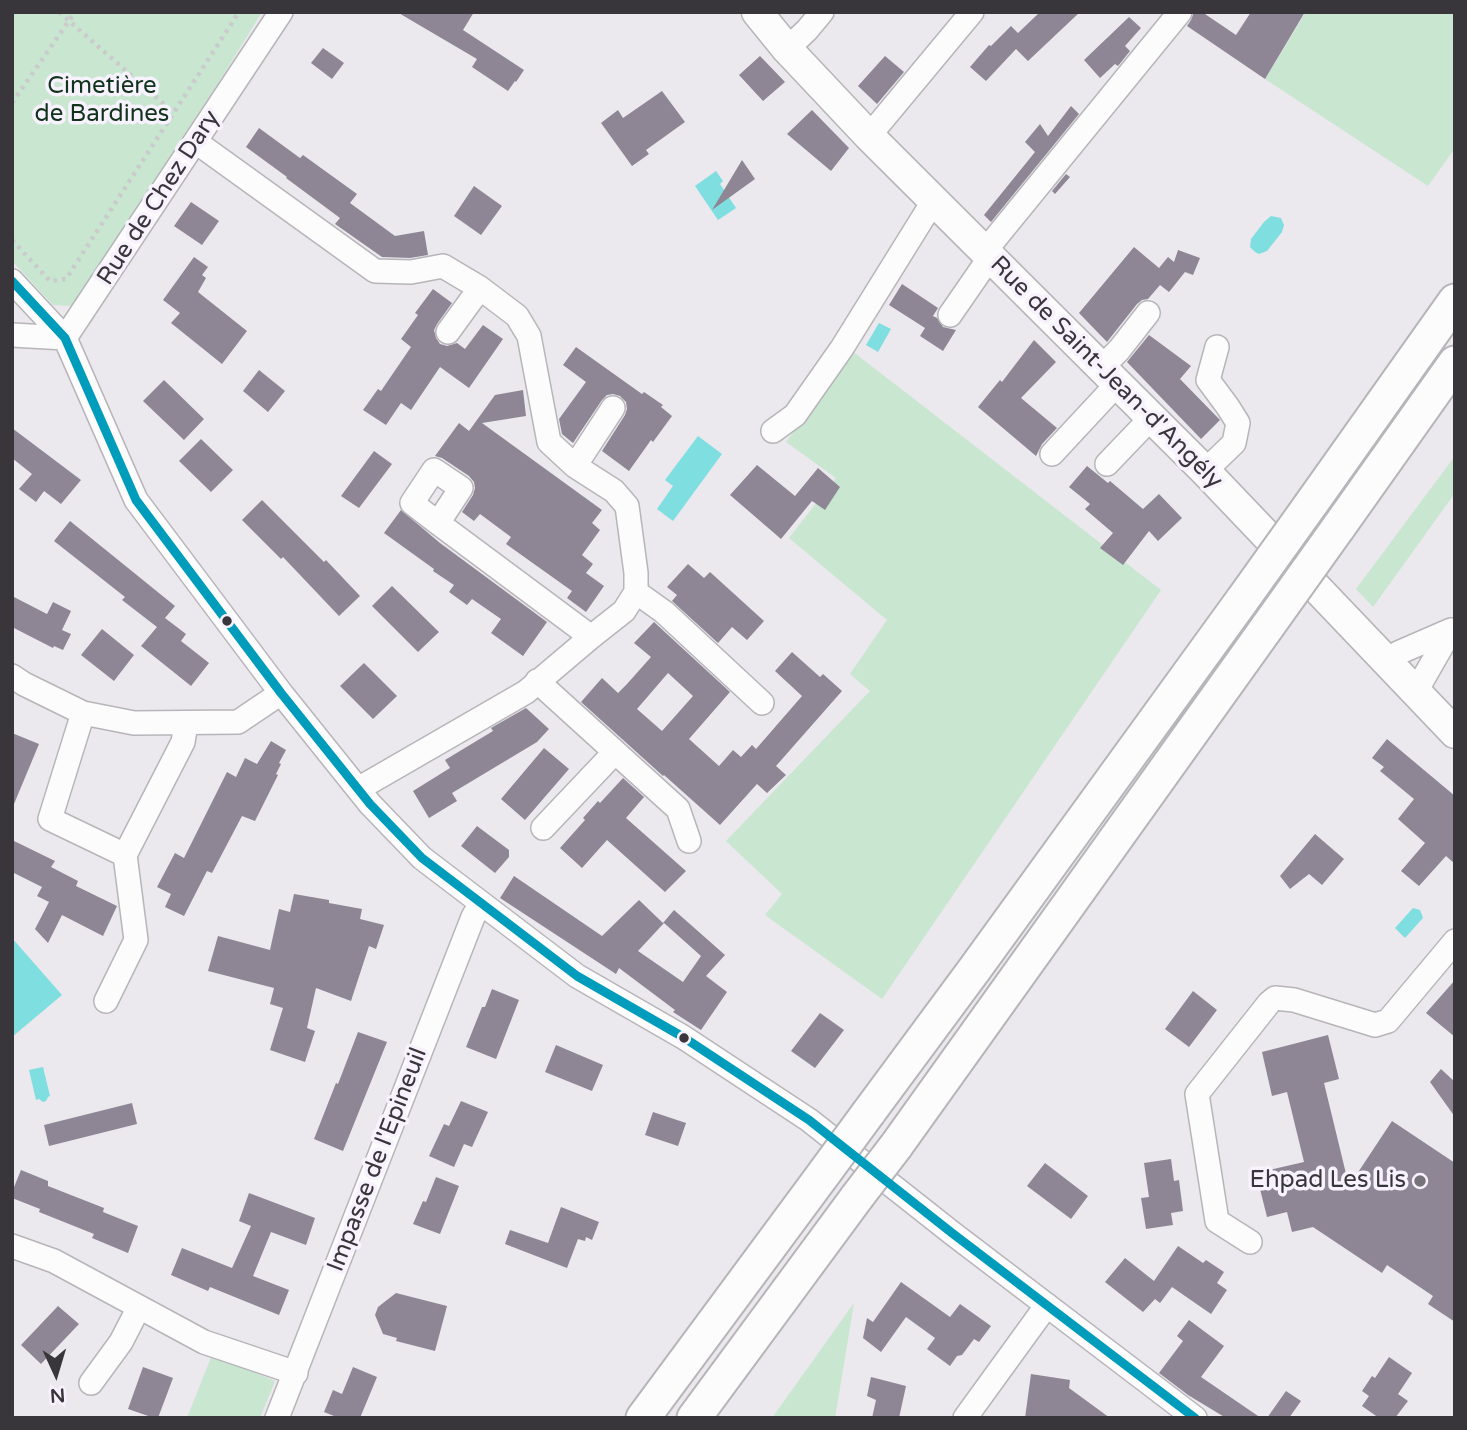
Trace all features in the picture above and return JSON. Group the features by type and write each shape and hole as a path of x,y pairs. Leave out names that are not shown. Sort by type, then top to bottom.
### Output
{"highway":[{"path":"643,1418 974,970 1455,301"},
{"path":"694,1418 896,1146 1455,363"}],"main road":[{"name":"Rue de Saint-Jean-d'Angély","path":"757,12 787,49 869,136 1152,417 1455,733"}],"street":[{"name":"Rue de Chez Dary","path":"65,338 281,12"},
{"path":"787,49 822,12"},
{"path":"869,136 972,12"},
{"path":"950,316 988,254 1180,12"},
{"path":"196,142 375,271 411,272 443,266 480,288 517,316 529,336 549,442 575,466 614,491 627,506 636,592 624,611 526,692 358,789"},
{"path":"773,431 795,415 842,348 934,201"},
{"path":"12,281 65,338 136,500 281,693 370,804 422,858 577,976 683,1037 809,1120 1195,1418"},
{"path":"448,332 480,288"},
{"path":"1052,454 1110,375 1119,350 1148,313"},
{"path":"12,335 65,338"},
{"path":"1205,471 1234,443 1238,423 1208,380 1217,347"},
{"path":"575,466 613,408"},
{"path":"1107,464 1152,417"},
{"path":"438,523 461,488 434,470 412,503 438,523 591,636"},
{"path":"636,592 664,612 762,703"},
{"path":"1387,663 1398,653 1451,630 1415,693"},
{"path":"12,676 83,713 134,723 238,722 281,693"},
{"path":"537,681 678,809 689,841"},
{"path":"83,713 50,819 125,855"},
{"path":"106,1002 136,940 125,855 183,742 186,724"},
{"path":"543,828 615,752"},
{"name":"Impasse de l'Epineuil","path":"277,1418 468,930 481,904"},
{"path":"1250,1242 1217,1221 1197,1094 1275,999 1294,1000 1375,1026 1388,1021 1455,941"},
{"path":"12,1245 54,1261 204,1342 296,1373"},
{"path":"965,1418 1048,1306"},
{"path":"91,1383 121,1342 139,1307"}],"path":[{"path":"59,12 174,113"},
{"path":"12,103 75,12"},
{"path":"12,240 50,281 66,279 239,12"}],"green space":[{"name":"Cimetière de Bardines","path":"12,12 262,12 71,306 53,305 12,261"},
{"path":"1306,12 1455,12 1455,148 1428,186 1265,79"},
{"path":"852,351 1161,590 882,999 765,915 782,894 726,841 870,691 850,674 887,620 789,538 836,478 786,442"},
{"path":"1455,456 1455,493 1373,607 1356,589"},
{"path":"854,1303 835,1418 772,1418"},
{"path":"212,1355 275,1381 260,1418 187,1418"}],"water":[{"path":"716,171 723,181 720,184 736,208 718,220 695,186"},
{"path":"1271,216 1281,218 1284,225 1282,232 1267,251 1259,254 1250,247 1251,239"},
{"path":"879,323 891,329 878,352 866,345"},
{"path":"698,436 722,454 673,521 657,509 673,486 665,480"},
{"path":"1413,908 1420,910 1423,918 1405,938 1395,928"},
{"path":"12,938 62,995 12,1037"},
{"path":"43,1067 50,1096 43,1102 36,1100 29,1070"}],"building":[{"path":"397,12 474,12 463,30 524,70 508,91 472,67 477,59"},
{"path":"1040,12 1080,12 1028,61 1016,49 986,81 970,67 989,45 1011,26 1018,33"},
{"path":"1194,12 1202,12 1236,35 1251,12 1305,12 1265,79 1187,26"},
{"path":"1129,17 1141,28 1125,46 1130,51 1118,66 1115,64 1100,78 1084,60"},
{"path":"323,48 344,63 332,79 311,63"},
{"path":"760,56 785,82 763,101 739,75"},
{"path":"885,56 904,72 877,104 858,86"},
{"path":"662,91 685,122 646,150 649,154 632,166 601,123 618,110 623,118"},
{"path":"1071,106 1079,114 991,222 984,215 1035,152 1025,142 1040,124 1048,136"},
{"path":"812,110 849,148 831,171 787,134"},
{"path":"259,128 300,158 303,155 357,194 350,203 395,236 424,231 428,255 410,258 382,257 335,224 340,218 246,147"},
{"path":"742,160 755,179 712,210"},
{"path":"1066,174 1070,177 1055,194 1052,191"},
{"path":"474,186 502,206 481,235 454,216"},
{"path":"191,202 219,221 202,245 174,226"},
{"path":"1134,247 1159,268 1168,257 1174,262 1178,250 1200,258 1193,275 1185,272 1169,292 1160,285 1148,299 1137,304 1107,342 1079,313"},
{"path":"194,257 208,267 202,275 206,278 198,292 247,331 222,364 171,323 180,313 163,300"},
{"path":"902,284 938,308 931,319 933,316 943,327 956,330 943,351 920,336 925,328 889,305"},
{"path":"433,289 452,303 434,330 440,344 447,346 457,343 465,349 483,325 503,339 469,388 440,367 411,410 401,403 386,425 363,410 378,389 381,391 411,347 401,339 418,315 415,313"},
{"path":"1149,335 1191,366 1180,379 1220,420 1201,439 1127,362"},
{"path":"1034,340 1056,362 1021,398 1057,428 1042,444 1036,456 978,407 1000,380 1002,382"},
{"path":"576,347 642,394 644,392 663,405 661,407 672,416 629,471 602,451 627,409 626,402 620,396 607,395 602,400 573,443 562,434 559,419 586,382 563,365"},
{"path":"259,370 285,391 268,412 243,391"},
{"path":"164,380 204,419 184,440 143,401"},
{"path":"523,390 526,416 482,423 602,510 592,523 600,530 582,555 593,564 586,573 604,586 586,612 567,598 572,591 506,544 511,537 480,514 474,521 462,512 473,495 474,482 442,458 435,456 459,423 469,431 495,395"},
{"path":"12,428 81,480 61,504 44,491 36,502 19,489 32,474 12,458"},
{"path":"201,439 233,470 211,492 179,461"},
{"path":"374,451 392,464 359,508 341,496"},
{"path":"757,465 795,496 818,468 840,487 825,510 812,501 781,539 730,495"},
{"path":"1087,466 1108,483 1110,481 1143,509 1159,494 1182,518 1158,541 1149,531 1123,565 1100,548 1113,533 1085,509 1090,504 1069,487"},
{"path":"262,500 360,596 339,616 283,557 281,559 242,520"},
{"path":"401,510 440,543 547,622 523,656 491,633 501,619 472,599 467,605 449,592 454,585 384,533"},
{"path":"70,521 175,606 165,618 186,634 181,641 209,663 191,686 141,646 157,627 122,600 125,597 54,541"},
{"path":"688,564 704,578 710,572 764,621 747,640 732,627 718,643 672,601 677,595 667,587"},
{"path":"392,586 439,632 418,652 372,606"},
{"path":"12,596 47,614 53,602 71,611 62,630 71,634 63,650 54,646 53,648 12,627"},
{"path":"654,622 730,692 689,739 719,766 733,750 741,757 752,745 756,749 802,696 775,671 792,652 820,677 823,674 842,691 776,766 786,775 767,793 757,784 720,825 581,702 602,678 618,693 627,684 651,657 634,643","holes":["668,673 693,696 662,731 637,709"]},
{"path":"102,629 134,655 114,681 81,655"},
{"path":"364,663 397,696 373,719 340,686"},
{"path":"526,708 549,729 537,742 452,793 457,801 429,818 413,791 450,768 445,760"},
{"path":"12,733 39,744 14,804 12,804"},
{"path":"1387,739 1455,796 1455,864 1446,856 1419,886 1401,871 1425,843 1398,819 1414,799 1380,771 1384,767 1372,758"},
{"path":"271,741 286,750 279,763 278,775 255,821 242,816 212,873 207,871 184,916 165,907 171,894 157,887 175,853 184,858 227,772 236,777 245,758 257,764"},
{"path":"544,748 569,769 525,820 501,799"},
{"path":"623,778 644,797 626,818 686,871 665,892 607,840 582,868 560,848 598,801 600,803"},
{"path":"477,826 509,850 509,857 495,873 461,846"},
{"path":"1315,834 1344,859 1322,885 1309,874 1290,889 1280,876"},
{"path":"12,840 55,861 51,867 78,881 76,886 117,906 103,936 62,915 48,943 35,929 49,902 37,896 42,887 12,872"},
{"path":"514,876 602,936 639,900 663,923 674,910 725,955 706,976 727,992 701,1030 673,1012 675,1010 619,968 616,974 500,898","holes":["664,923 701,956 683,982 638,951"]},
{"path":"294,894 362,909 360,919 384,925 376,949 369,946 351,1001 316,988 307,1028 315,1031 305,1062 270,1050 283,1008 270,1004 274,988 208,971 218,936 270,950 279,909 290,912"},
{"path":"1455,980 1455,1037 1426,1013"},
{"path":"492,989 519,1000 496,1059 466,1047"},
{"path":"1193,991 1217,1010 1189,1047 1165,1029"},
{"path":"820,1013 844,1030 815,1068 791,1051"},
{"path":"358,1032 387,1042 343,1151 314,1139"},
{"name":"Ehpad Les Lis","path":"1328,1035 1339,1079 1324,1083 1349,1186 1392,1121 1455,1163 1455,1322 1428,1304 1433,1296 1387,1265 1382,1273 1313,1227 1292,1232 1287,1212 1267,1217 1256,1173 1304,1162 1287,1092 1272,1096 1262,1052"},
{"path":"556,1045 603,1065 592,1091 545,1072"},
{"path":"1441,1069 1455,1082 1455,1117 1430,1082"},
{"path":"461,1101 488,1112 472,1147 464,1144 454,1167 429,1156 444,1124 449,1126"},
{"path":"132,1103 137,1124 49,1146 44,1125"},
{"path":"653,1112 686,1123 678,1146 645,1135"},
{"path":"1171,1159 1174,1181 1179,1180 1183,1211 1171,1213 1173,1225 1146,1229 1141,1198 1149,1197 1144,1163"},
{"path":"1045,1163 1088,1196 1071,1219 1027,1186"},
{"path":"21,1170 48,1181 48,1186 104,1208 103,1212 138,1226 128,1253 92,1238 94,1234 12,1198"},
{"path":"436,1177 459,1186 440,1234 413,1224"},
{"path":"249,1193 315,1218 306,1245 271,1232 253,1276 289,1290 279,1315 210,1287 208,1291 171,1275 182,1248 232,1268 251,1226 239,1221"},
{"path":"561,1207 599,1222 592,1240 586,1237 585,1241 578,1239 567,1268 505,1244 510,1230 548,1243"},
{"path":"1178,1246 1203,1263 1206,1260 1224,1272 1217,1283 1227,1290 1211,1314 1172,1287 1160,1303 1155,1299 1143,1312 1105,1282 1125,1258 1154,1281"},
{"path":"901,1282 950,1317 960,1304 991,1326 979,1342 974,1339 950,1366 927,1349 935,1338 906,1317 881,1352 863,1338 867,1318 873,1322"},
{"path":"396,1293 447,1306 435,1351 396,1341 397,1338 383,1334 375,1315 378,1307"},
{"path":"58,1306 79,1324 41,1364 21,1345"},
{"path":"1189,1320 1224,1346 1201,1377 1261,1418 1226,1418 1159,1373 1183,1341 1177,1336"},
{"path":"1389,1357 1412,1373 1398,1394 1408,1401 1395,1418 1379,1418 1362,1406 1369,1396 1362,1391"},
{"path":"143,1367 173,1378 158,1418 128,1409"},
{"path":"353,1367 377,1377 360,1418 339,1418 324,1412 333,1390 342,1394"},
{"path":"1031,1374 1070,1380 1069,1388 1110,1418 1025,1418"},
{"path":"871,1377 906,1386 899,1418 872,1418 876,1400 867,1396"},
{"path":"1286,1391 1301,1401 1289,1418 1267,1418"}],"transit line":[{"path":"12,281 65,338 136,500 281,693 370,804 422,858 577,976 683,1037 809,1120 1195,1418"}],"place":[{"name":"Ehpad Les Lis","path":"1420,1181"}]}
